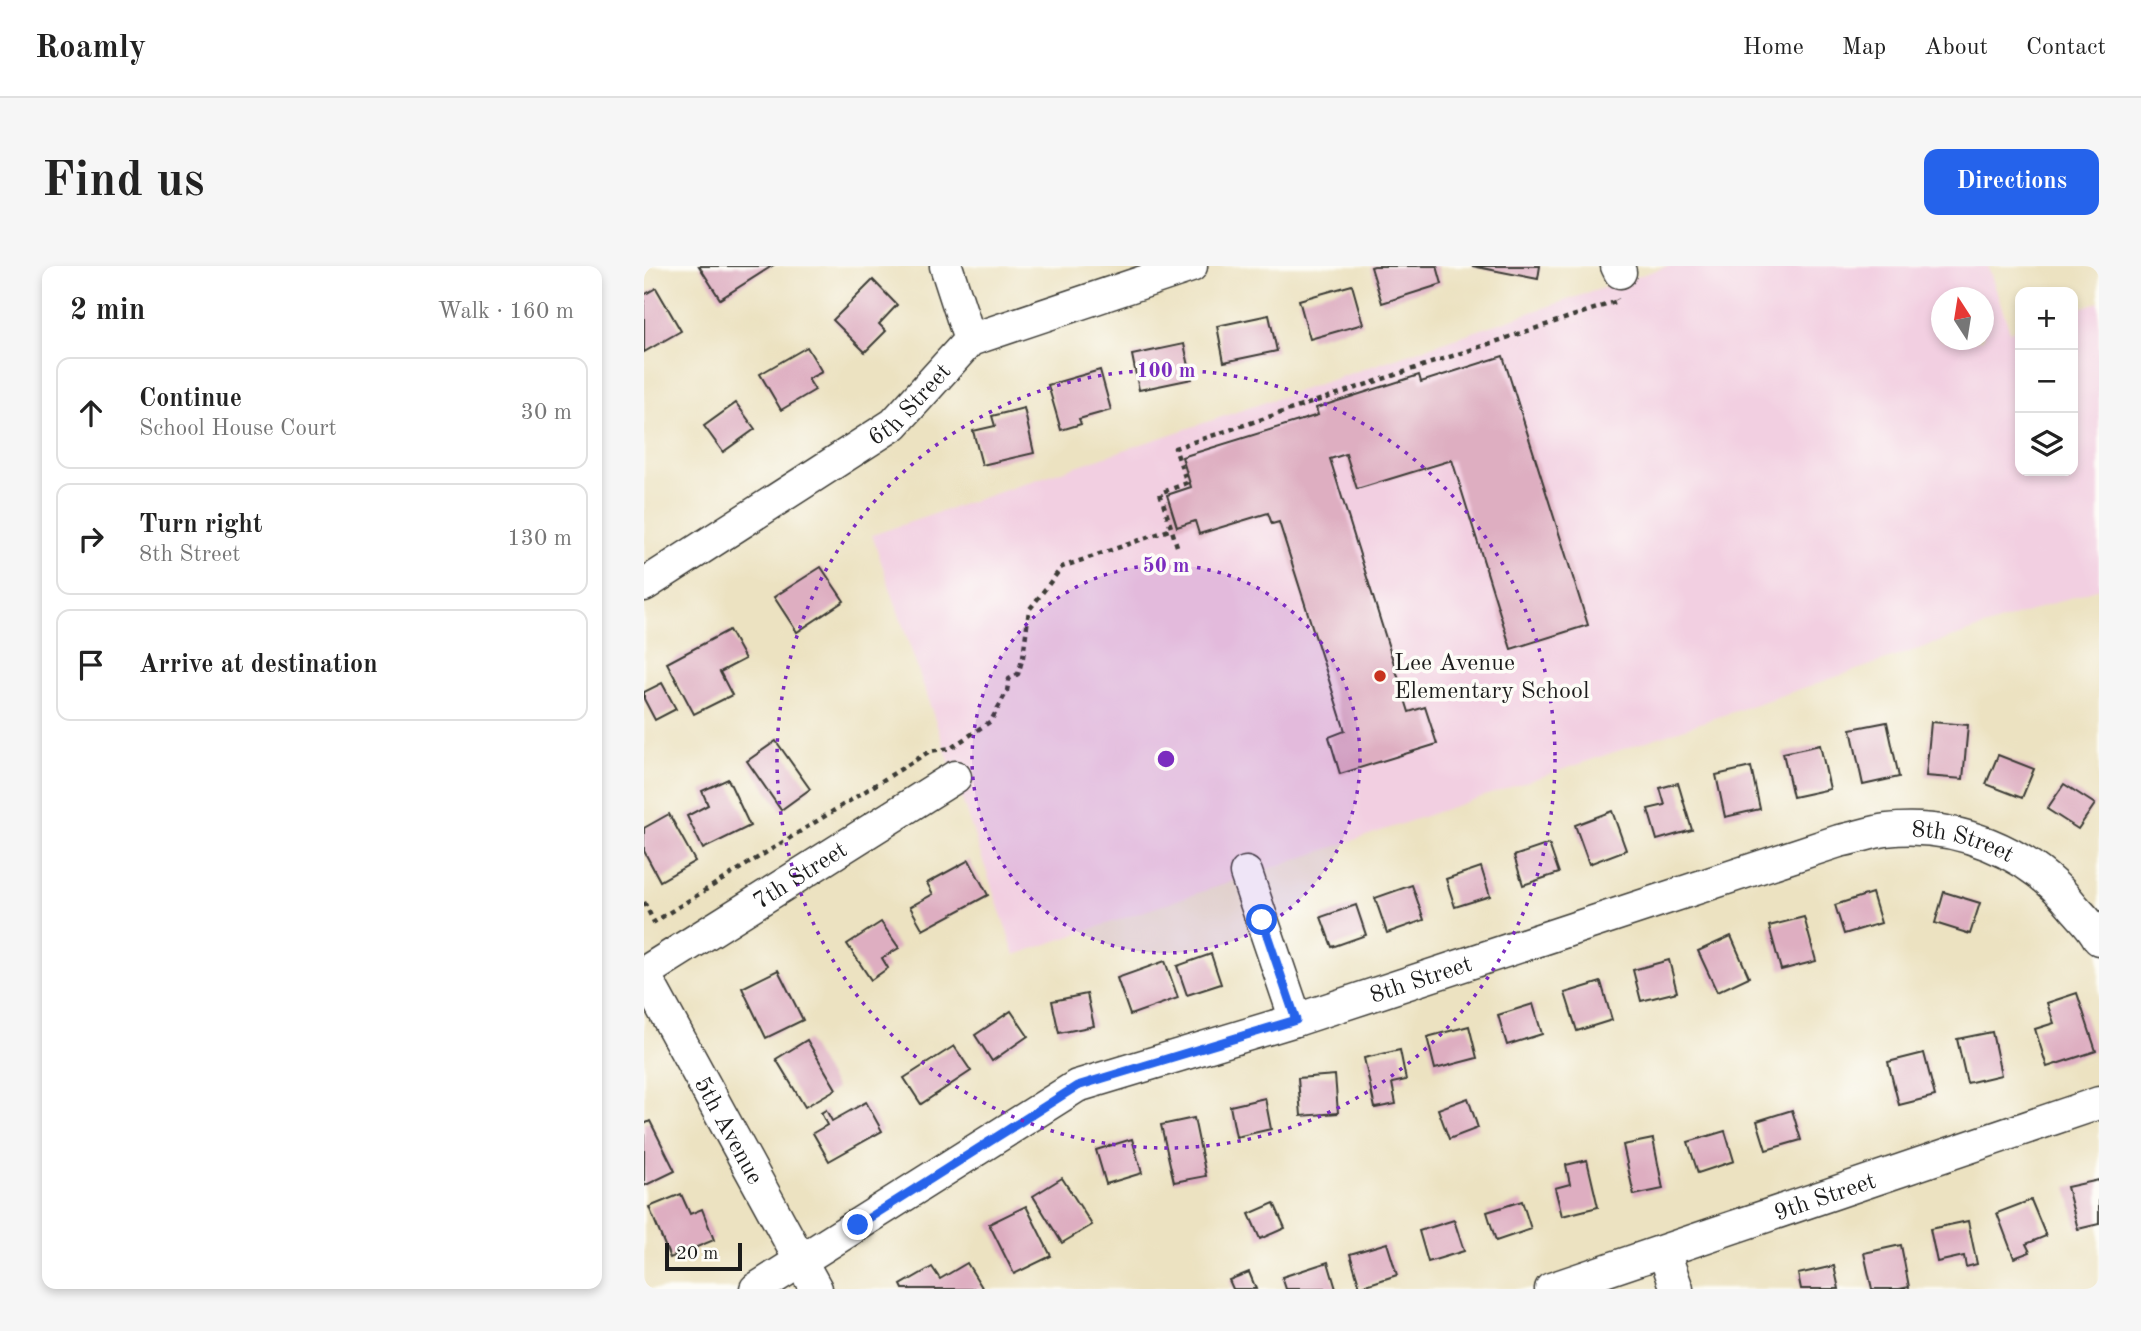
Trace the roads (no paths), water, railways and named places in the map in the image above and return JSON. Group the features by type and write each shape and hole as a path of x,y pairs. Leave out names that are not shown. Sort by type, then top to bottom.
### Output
{"street":[{"path":"946,266 970,340"},
{"name":"6th Street","path":"644,585 894,424 970,340 1191,266"},
{"name":"7th Street","path":"644,973 955,777"},
{"name":"8th Street","path":"756,1289 1077,1086 1296,1020 1826,845 1885,831 1921,829 1994,845 2049,880 2099,939"},
{"path":"1246,873 1296,1020"},
{"name":"5th Avenue","path":"644,973 816,1289"},
{"name":"9th Street","path":"1551,1289 2099,1103"},
{"path":"1664,1252 1677,1289"}],"place":[{"name":"Lee Avenue Elementary School","path":"1380,676"}]}
